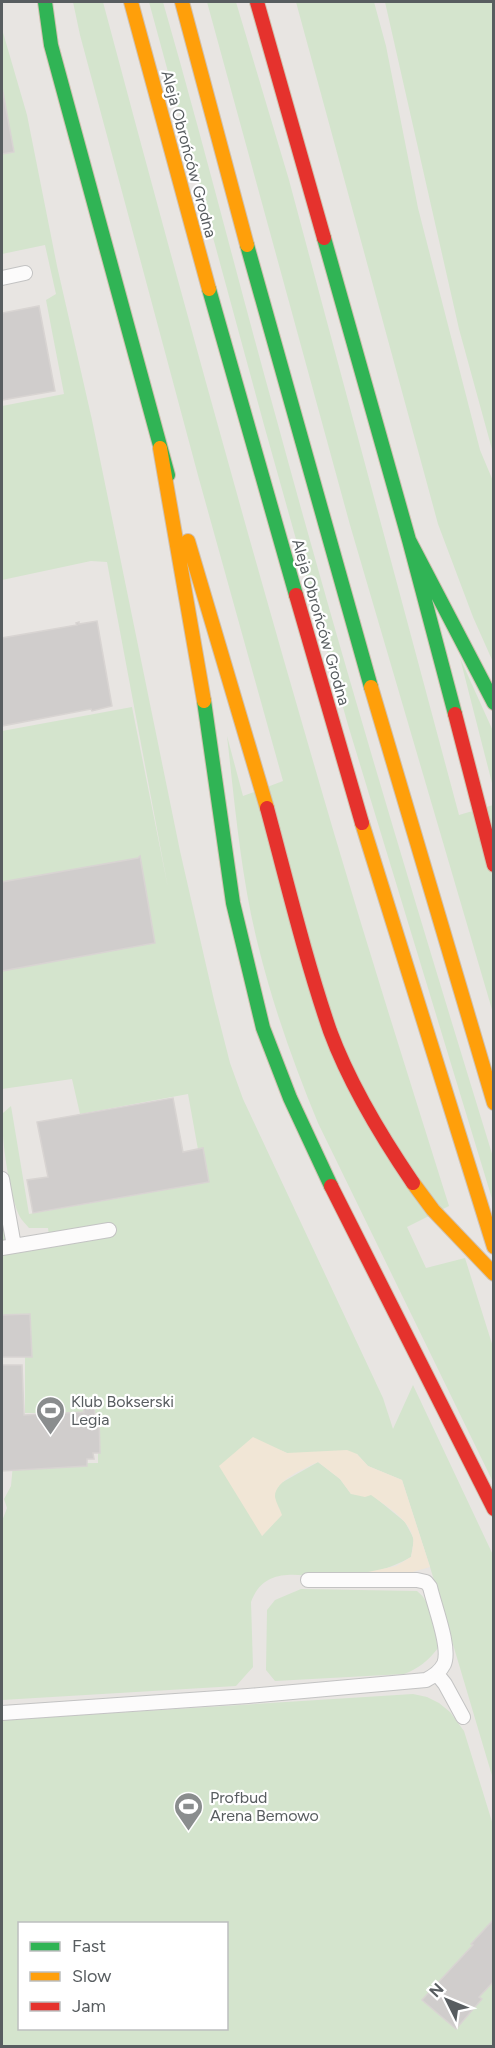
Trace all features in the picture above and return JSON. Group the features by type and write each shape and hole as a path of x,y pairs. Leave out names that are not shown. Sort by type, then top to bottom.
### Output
{"main road":[{"path":"45,2 51,45 104,233 160,448 262,789 308,960 331,1033 357,1091 391,1151 433,1210 494,1274"},
{"name":"Aleja Obrońców Grodna","path":"131,2 170,150 349,781 494,1247"},
{"name":"Aleja Obrońców Grodna","path":"182,2 240,221 363,659 494,1103"},
{"path":"257,2 410,540 494,865"},
{"path":"160,448 199,669 233,903 263,1028 290,1098 321,1165 494,1509"},
{"path":"410,540 494,703"}],"lane":[{"path":"2,278 25,273"},
{"path":"2,1179 8,1247 110,1230"},
{"path":"2,1713 426,1680 437,1674 444,1664 447,1652 430,1587 426,1582 417,1580 308,1580"},
{"path":"437,1674 463,1717"}],"green space":[{"path":"73,2 103,2 216,418 304,729 362,927 449,1206 407,1227 426,1268 465,1258 493,1347 493,1482 318,1123 270,990 252,919 243,867 227,736 243,796 283,781 199,479"},
{"path":"149,2 163,2 328,606 493,1157 493,1202 348,725"},
{"path":"207,2 236,2 289,180 459,815 493,805 493,1013 350,525"},
{"path":"296,2 374,2 386,46 418,208 480,450 493,481 493,662 473,617 438,524"},
{"path":"385,2 493,2 493,453 459,329"},
{"path":"2,29 27,115 180,851 230,1063 243,1099 383,1398 393,1429 413,1385 493,1555 493,1779 402,1480 368,1466 357,1454 287,1453 275,1448 262,1536 273,1524 275,1490 281,1483 318,1462 340,1479 351,1494 371,1494 405,1522 414,1539 411,1557 371,1573 332,1577 291,1575 279,1576 268,1581 258,1589 251,1602 253,1667 236,1686 2,1700 2,1521 7,1508 4,1499 11,1486 13,1464 98,1463 98,1413 25,1413 25,1317 2,1316 2,1221 12,1238 50,1243 48,1228 29,1228 16,1208 7,1166 3,1113 11,1106 29,1214 204,1183 188,1094 80,1114 72,1079 2,1089 2,731 132,707 168,888 107,562 91,561 2,580 2,406 64,394 46,300 56,294 45,245 2,254"},
{"path":"460,658 493,731 493,787"},
{"path":"301,1589 417,1591 430,1609 438,1648 423,1664 404,1674 275,1681 266,1670 267,1610 275,1600"},
{"name":"Profbud Arena Bemowo","path":"413,1694 439,1703 450,1712 464,1731 493,1825 493,2046 2,2046 2,1720"}],"sand":[{"path":"253,1437 287,1453 347,1450 357,1454 368,1466 402,1480 430,1567 409,1573 345,1577 396,1566 411,1557 413,1538 407,1525 390,1508 371,1495 365,1497 351,1494 340,1479 318,1462 291,1476 279,1486 275,1497 282,1515 262,1536 219,1466"}],"building":[{"path":"2,87 14,152 2,154"},
{"path":"39,306 55,391 2,400 2,313"},
{"path":"97,621 112,706 2,726 2,638 77,625 76,623 79,622 79,624"},
{"path":"140,856 155,943 2,971 2,882"},
{"path":"173,1098 183,1152 203,1148 209,1182 33,1213 27,1180 48,1177 37,1122"},
{"path":"30,1314 32,1357 2,1357 2,1315"},
{"name":"Klub Bokserski Legia","path":"2,1365 22,1365 24,1415 84,1412 83,1405 94,1404 95,1418 99,1417 100,1453 93,1453 94,1459 87,1459 87,1466 2,1471"},
{"path":"494,1919 494,1981 479,1997 482,1999 456,2029 422,2000"}],"traffic: fast":[{"path":"45,2 51,45"},
{"path":"51,45 168,475"},
{"path":"324,238 409,540 455,714"},
{"path":"247,245 371,687"},
{"path":"209,289 296,595"},
{"path":"409,540 494,703"},
{"path":"204,701 233,903 263,1028 290,1098 331,1186"}],"traffic: slow":[{"path":"131,2 209,289"},
{"path":"182,2 247,245"},
{"path":"160,448 204,701"},
{"path":"188,541 267,808"},
{"path":"371,687 494,1103"},
{"path":"362,823 494,1247"},
{"path":"413,1183 433,1210 494,1274"}],"traffic: jam":[{"path":"257,2 324,238"},
{"path":"296,595 362,823"},
{"path":"455,714 494,865"},
{"path":"267,808 304,948 330,1031 367,1110 413,1183"},
{"path":"331,1186 494,1509"}],"place":[{"name":"Klub Bokserski Legia","path":"50,1436"},
{"name":"Profbud Arena Bemowo","path":"189,1832"}]}
